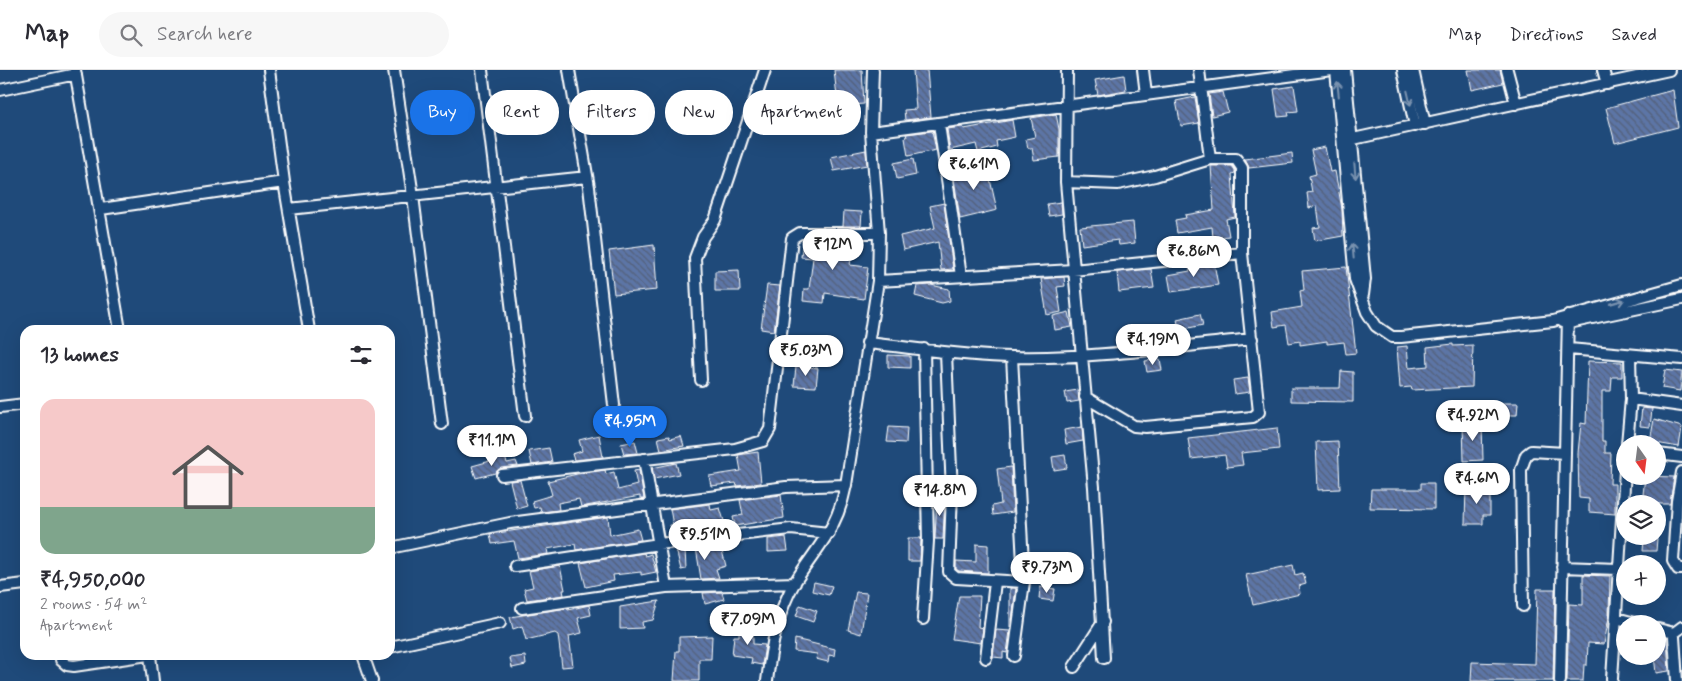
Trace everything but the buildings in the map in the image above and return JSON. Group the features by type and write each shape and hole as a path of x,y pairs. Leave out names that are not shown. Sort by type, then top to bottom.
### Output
{"street":[{"path":"269,70 284,182 308,325"},
{"path":"394,70 413,196 442,424"},
{"path":"482,70 525,416"},
{"path":"569,70 587,176 614,404"},
{"path":"701,380 695,258 703,237 715,220 765,70"},
{"path":"767,681 776,626 795,583 829,533 842,506 846,485 878,281 879,233 871,132 873,70"},
{"path":"1067,70 1066,182 1103,622 1104,658"},
{"path":"1143,70 1146,94"},
{"path":"1200,70 1210,160"},
{"path":"871,132 1332,70"},
{"path":"1336,70 1348,137 1365,279 1363,298 1372,321 1382,332 1392,337 1553,321 1682,298"},
{"path":"1345,70 1348,137"},
{"path":"1403,70 1420,122"},
{"path":"1413,70 1420,122"},
{"path":"1507,70 1517,100"},
{"path":"1512,70 1517,100"},
{"path":"1348,137 1517,100 1602,76 1639,70"},
{"path":"1602,76 1669,70"},
{"path":"0,90 76,72 101,209 119,325"},
{"path":"939,124 962,276"},
{"path":"1066,182 1118,184 1155,176 1210,160 1236,159 1242,165 1242,253 1261,408 1253,417 1145,427 1134,426 1085,397"},
{"path":"289,209 587,176"},
{"path":"101,209 284,182"},
{"path":"502,475 735,449 763,441 770,429 792,238 800,233 879,233"},
{"path":"878,281 1073,270 1242,253"},
{"path":"1569,319 1682,285"},
{"path":"1560,681 1569,319"},
{"path":"867,343 946,353 1012,357 1081,355 1252,339"},
{"path":"923,620 928,541 924,349"},
{"path":"1569,349 1682,359"},
{"path":"946,353 952,492 949,572 956,578 995,582 1024,582"},
{"path":"1628,435 1631,399 1630,355"},
{"path":"1012,357 1024,582 1014,656"},
{"path":"1631,399 1682,406"},
{"path":"0,407 20,405"},
{"path":"1523,606 1521,470 1523,460 1531,452 1565,453"},
{"path":"1666,455 1682,457"},
{"path":"644,459 666,587"},
{"path":"1682,472 1677,501 1673,561 1678,569 1682,569"},
{"path":"395,547 510,523 786,487 846,485"},
{"path":"1619,555 1624,485"},
{"path":"515,566 659,544 791,529 829,533"},
{"path":"1562,567 1616,569"},
{"path":"986,658 995,582"},
{"path":"522,608 666,587 795,583"},
{"path":"0,587 20,585"},
{"path":"1612,679 1616,618"},
{"path":"1074,667 1103,622"},
{"path":"395,646 500,623"},
{"path":"1677,681 1678,630"},
{"path":"62,660 67,665 74,666 115,660"},
{"path":"150,660 153,681"},
{"path":"365,660 372,681"}]}
